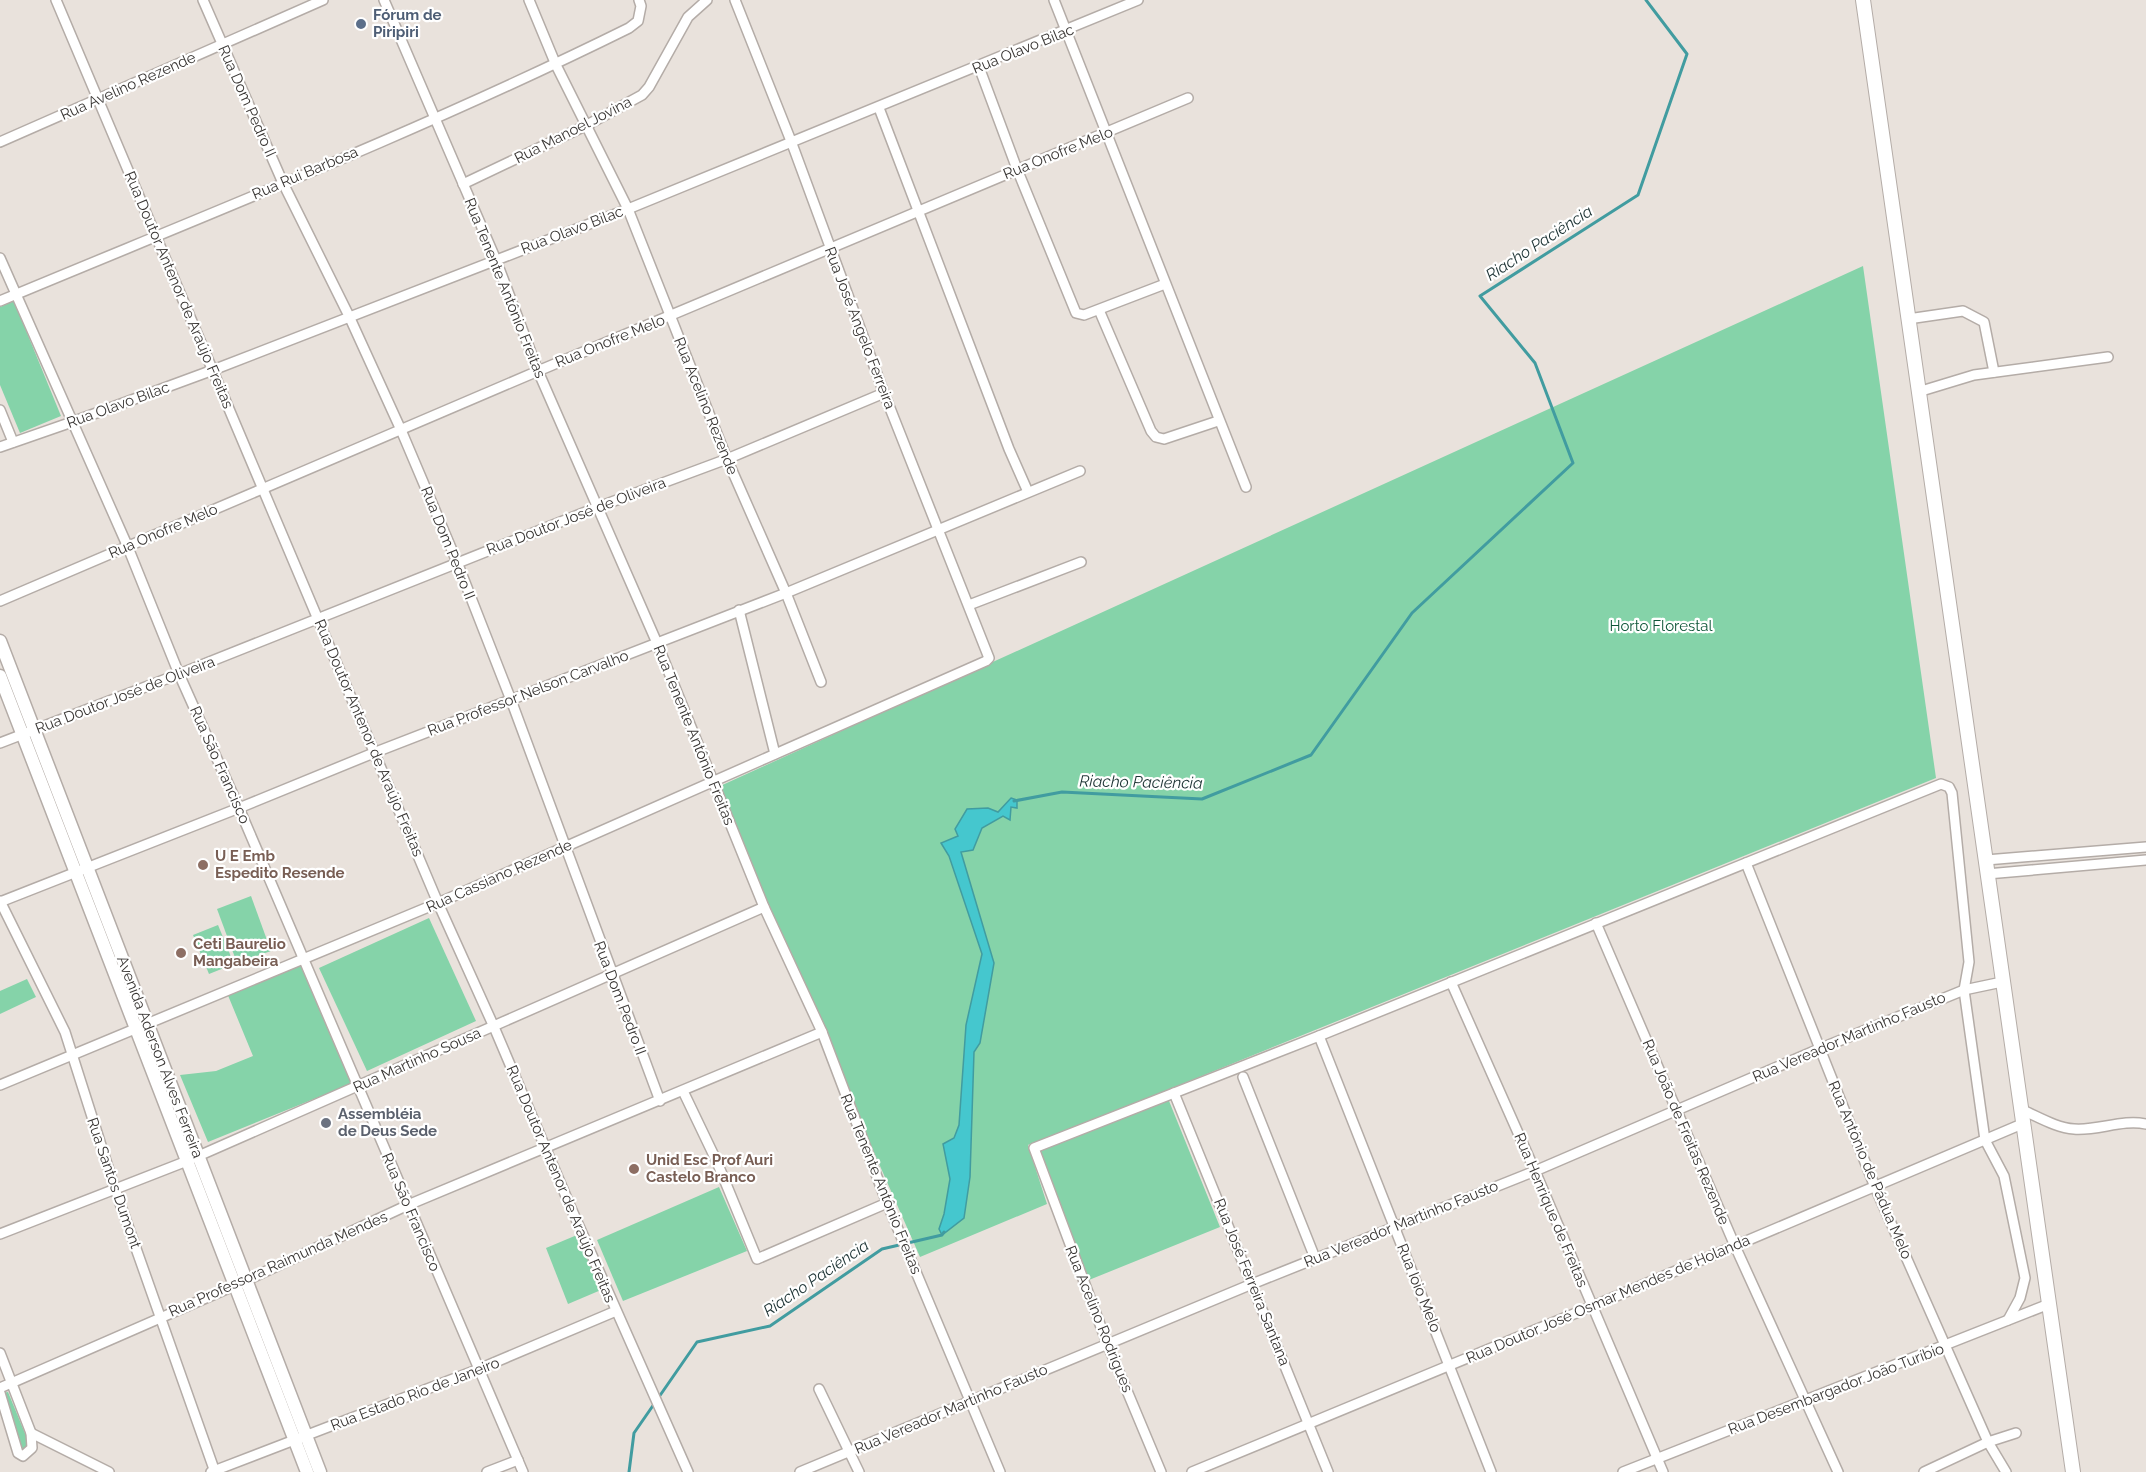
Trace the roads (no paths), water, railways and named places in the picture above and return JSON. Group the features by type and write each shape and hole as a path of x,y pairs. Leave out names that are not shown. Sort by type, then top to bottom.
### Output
{"highway":[{"path":"1863,0 2073,1472"}],"main road":[{"name":"Avenida Aderson Alves Ferreira","path":"0,641 23,734 75,872 141,1026 241,1283 307,1436 320,1472"},
{"name":"Avenida Aderson Alves Ferreira","path":"0,676 11,686 35,730 87,868 141,1026"},
{"name":"Avenida Aderson Alves Ferreira","path":"241,1283 294,1441 307,1472"}],"street":[{"name":"Rua Doutor Antenor de Araújo Freitas","path":"56,0 438,903 688,1472"},
{"name":"Rua Dom Pedro II","path":"203,0 283,183 349,316 401,430 457,562 511,700 611,975 660,1101"},
{"name":"Rua Avelino Rezende","path":"0,142 323,0"},
{"name":"Rua Tenente Antônio Freitas","path":"384,0 496,260 538,371 657,643 764,907 822,1032 887,1203 1000,1472"},
{"name":"Rua Acelino Rezende","path":"529,0 556,65 628,209 727,459 786,593 821,682"},
{"name":"Rua Rui Barbosa","path":"0,301 283,183 556,65 629,28 638,21 641,6 639,0"},
{"name":"Rua Manoel Jovina","path":"464,184 587,124 642,94 688,17 707,0"},
{"name":"Rua José Angelo Ferreira","path":"735,0 791,141 829,249 988,654"},
{"path":"1054,0 1218,421 1246,487"},
{"name":"Rua Olavo Bilac","path":"0,447 213,370 628,209 1138,0"},
{"path":"979,66 1017,169 1074,310 1081,316 1165,284"},
{"name":"Rua Onofre Melo","path":"0,601 127,545 1188,98"},
{"path":"879,108 1005,438 1028,492"},
{"name":"Rua São Francisco","path":"0,258 127,545 179,674 239,808 523,1472"},
{"path":"1099,310 1154,435 1164,439 1218,421"},
{"path":"1908,319 1963,311 1984,322 1994,372"},
{"path":"1918,392 1967,377 1994,372 2108,357"},
{"name":"Rua Doutor José de Oliveira","path":"0,743 457,562 727,459 885,393"},
{"path":"0,410 13,442"},
{"name":"Rua Professor Nelson Carvalho","path":"0,901 786,593 1080,471"},
{"path":"969,605 1081,562"},
{"path":"739,610 775,754"},
{"name":"Rua Cassiano Rezende","path":"0,1085 438,903 986,662 989,658 988,654"},
{"path":"1174,1093 1941,784 1947,785 1951,790 1953,804 1968,962 1964,990 1985,1140 2004,1176 2025,1278 2020,1298 2008,1320"},
{"path":"1987,867 2146,847"},
{"path":"1987,867 2146,860"},
{"name":"Rua Antônio de Pádua Melo","path":"1746,863 1875,1187 1988,1442 2006,1472"},
{"name":"Rua Santos Dumont","path":"0,901 59,1018 115,1189 213,1472"},
{"name":"Rua Martinho Sousa","path":"0,1234 192,1158 764,907"},
{"name":"Rua João de Freitas Rezende","path":"1596,923 1734,1246 1838,1472"},
{"name":"Rua Henrique de Freitas","path":"1451,982 1535,1171 1663,1472"},
{"name":"Rua Vereador Martinho Fausto","path":"800,1472 972,1402 1107,1343 1535,1171 1819,1049 1964,990 2002,982"},
{"name":"Rua Professora Raimunda Mendes","path":"0,1388 160,1316 241,1283 408,1205 822,1032"},
{"name":"Rua Ioio Melo","path":"1319,1036 1491,1472"},
{"path":"1243,1077 1315,1258"},
{"path":"683,1091 717,1162 758,1259 887,1203"},
{"name":"Rua Acelino Rodrigues","path":"1161,1472 1107,1343 1034,1148 1174,1093"},
{"name":"Rua José Ferreira Santana","path":"1174,1093 1328,1472"},
{"path":"2020,1109 2067,1129 2077,1130 2127,1123 2146,1124"},
{"name":"Rua Doutor José Osmar Mendes de Holanda","path":"1192,1472 1593,1306 2022,1124"},
{"name":"Rua Desembargador João Turíbio","path":"1623,1472 2049,1304"},
{"name":"Rua Estado Rio de Janeiro","path":"213,1472 479,1369 616,1311"},
{"path":"0,1353 31,1433 32,1448 26,1455 21,1456 18,1453 0,1394"},
{"path":"819,1389 859,1472"},
{"path":"31,1433 109,1472"},
{"path":"1924,1472 1988,1442 2016,1433"},
{"path":"488,1472 518,1460"}],"water":[{"path":"1011,798 1017,800 1017,808 1011,807 1010,820 1003,816 982,828 973,850 961,852 994,963 980,1043 974,1052 970,1177 964,1218 942,1235 939,1229 950,1179 943,1144 954,1138 959,1125 966,1025 982,954 949,856 941,843 958,836 955,829 967,809 988,808 998,812"}],"waterway":[{"name":"Riacho Paciência","path":"1014,801 1062,792 1202,799 1311,755 1412,613 1573,463 1535,363 1480,296 1638,195 1687,54 1646,0"},
{"name":"Riacho Paciência","path":"629,1472 634,1433 697,1342 770,1326 882,1249 942,1235 944,1232"}],"place":[{"name":"Fórum de Piripiri","path":"361,24"},
{"name":"U E Emb Espedito Resende","path":"203,865"},
{"name":"Ceti Baurelio Mangabeira","path":"181,953"},
{"name":"Assembléia de Deus Sede","path":"326,1123"},
{"name":"Unid Esc Prof Auri Castelo Branco","path":"634,1169"}],"park label":[{"name":"Horto Florestal","path":"1661,626"}]}
